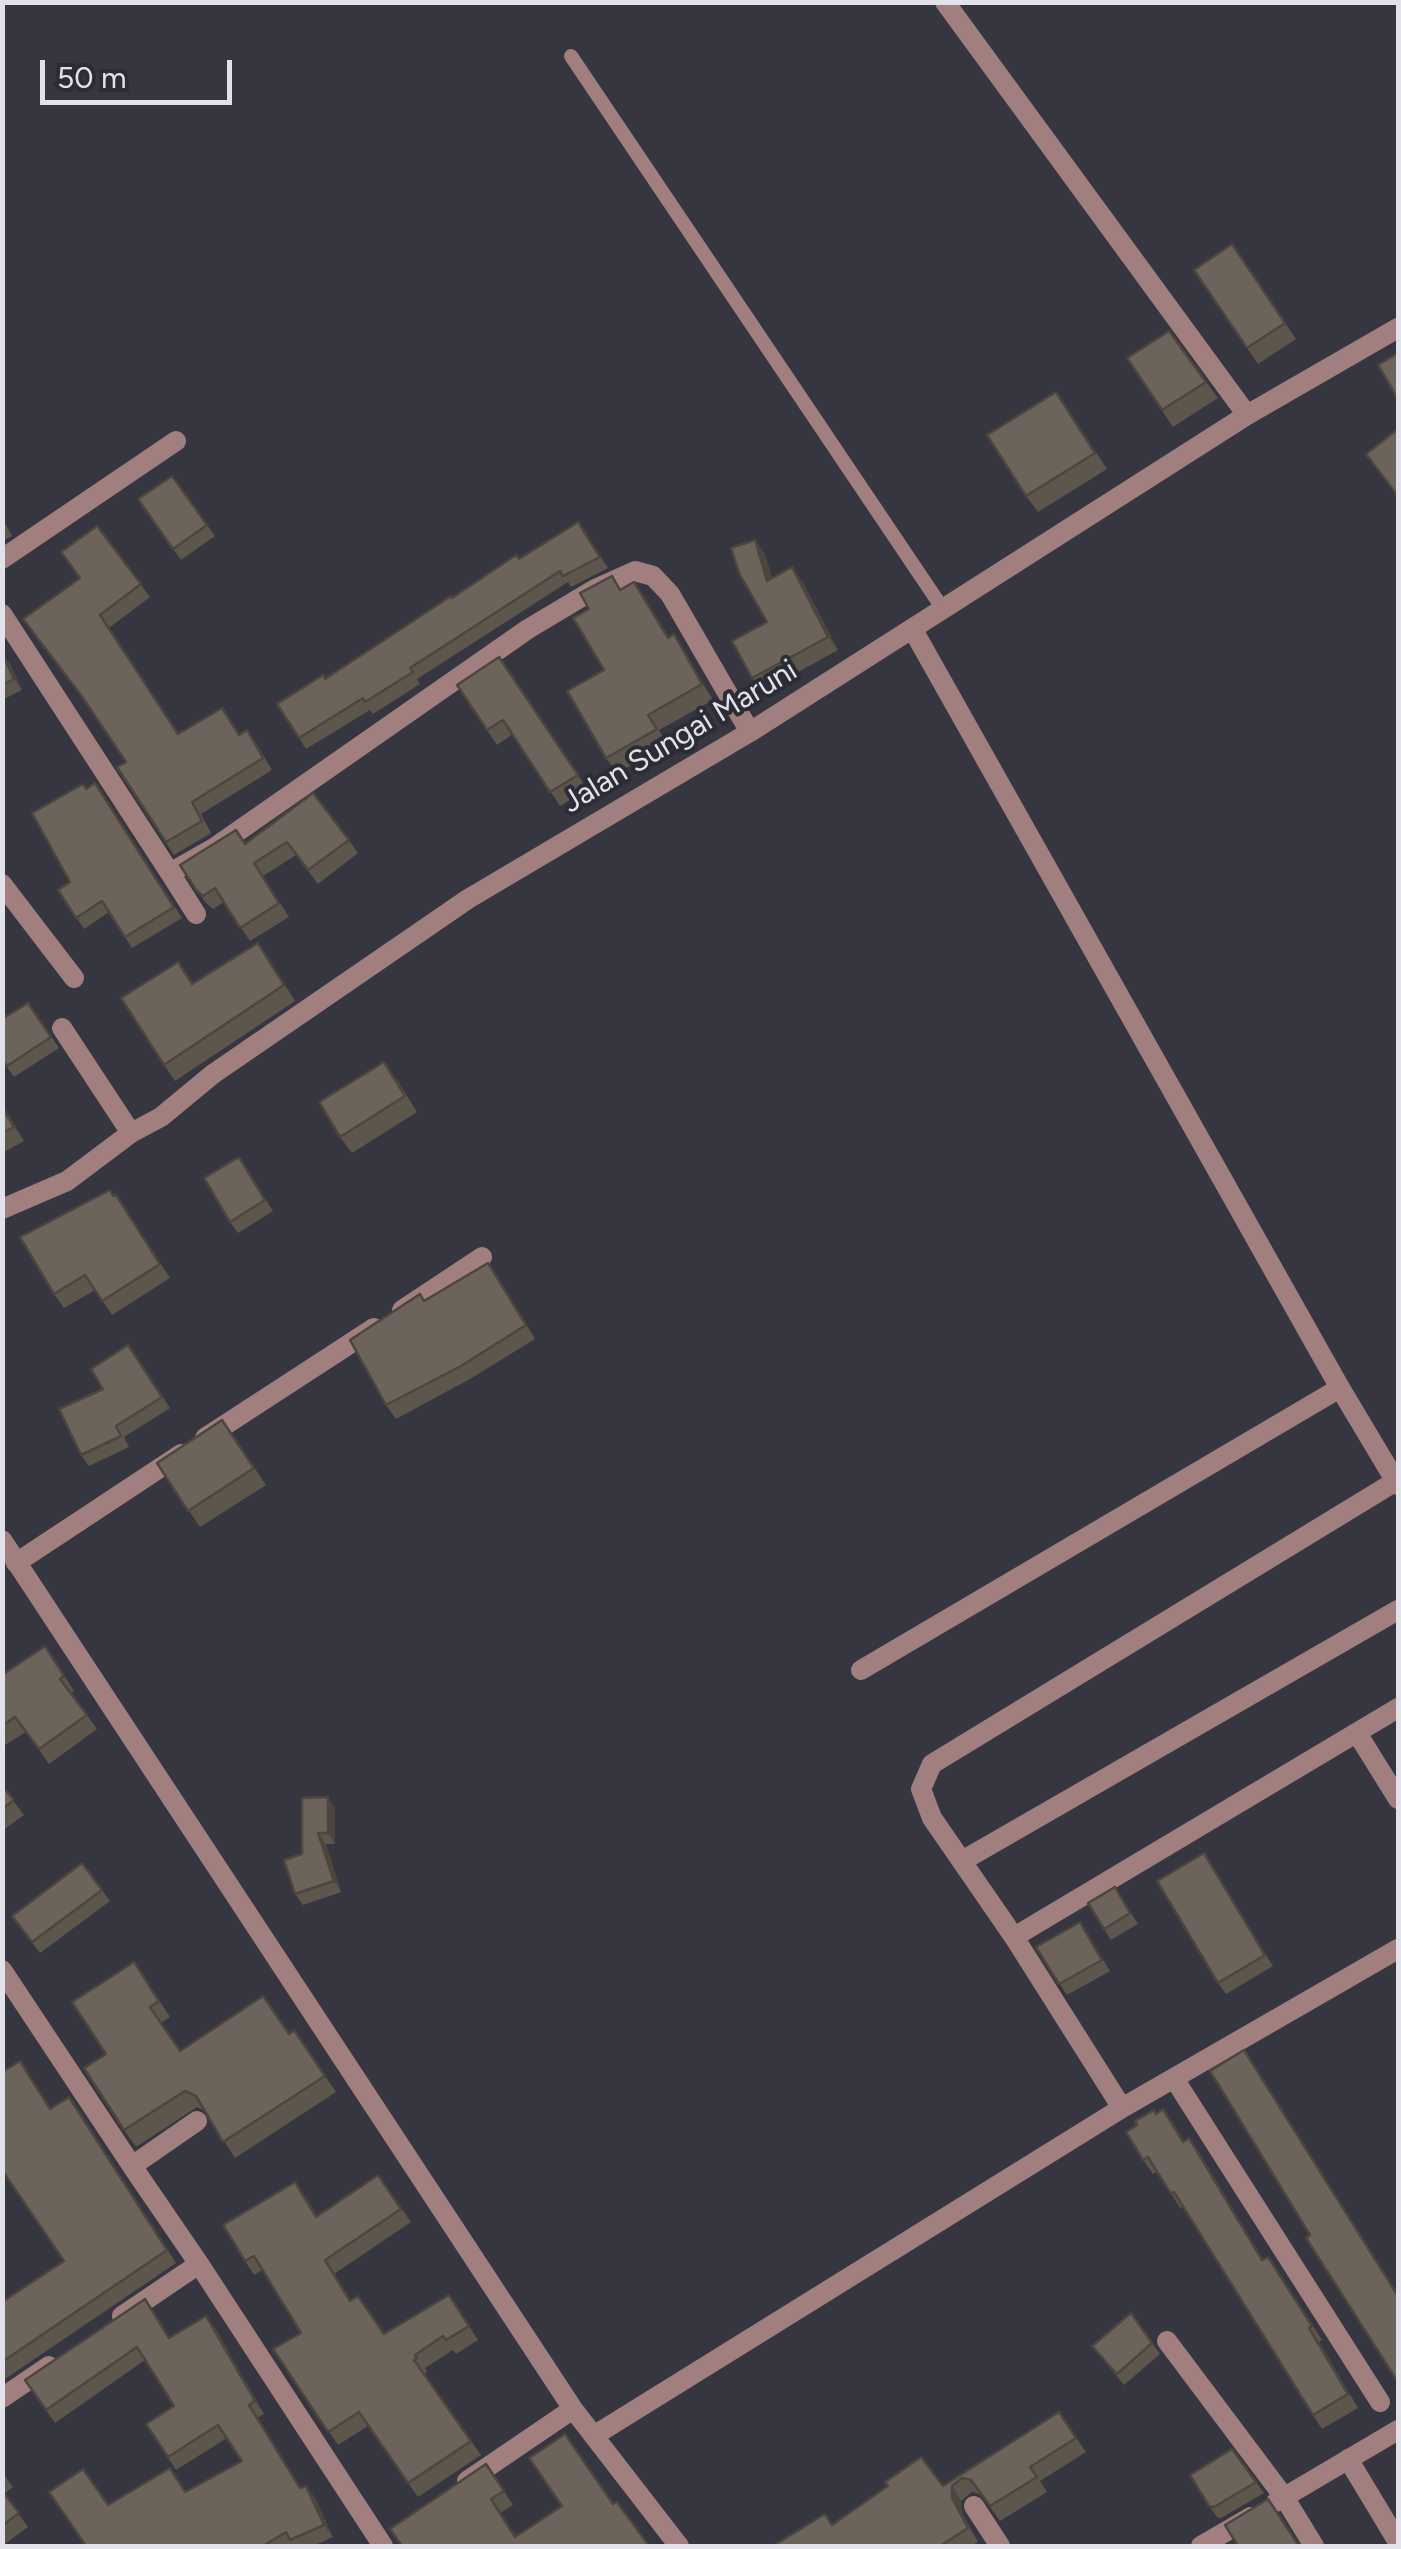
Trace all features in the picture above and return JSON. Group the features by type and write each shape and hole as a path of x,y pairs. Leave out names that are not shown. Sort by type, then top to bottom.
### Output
{"street":[{"path":"945,2 1247,415"},
{"name":"Jalan Sungai Maruni","path":"2,1209 67,1180 160,1116 212,1074 468,899 750,732 1247,415 1398,328"},
{"path":"2,559 176,441"},
{"path":"170,873 214,848 528,629 595,588 635,571 653,576 670,594 750,732"},
{"path":"2,614 196,914"},
{"path":"913,630 1340,1388 1397,1482 932,1764 922,1789 932,1818 1014,1937 1122,2108"},
{"path":"2,884 74,978"},
{"path":"62,1028 131,1133"},
{"path":"16,1563 482,1257"},
{"path":"861,1670 1340,1388"},
{"path":"2,1540 573,2409 679,2546"},
{"path":"962,1860 1398,1610"},
{"path":"1014,1937 1398,1708"},
{"path":"1358,1733 1398,1799"},
{"path":"595,2435 1122,2108 1398,1948"},
{"path":"2,1970 382,2541"},
{"path":"1175,2080 1380,2402"},
{"path":"132,2166 197,2121"},
{"path":"107,2326 199,2264"},
{"path":"1167,2341 1284,2497 1314,2546"},
{"path":"2,2398 61,2358"},
{"path":"444,2497 573,2409"},
{"path":"1201,2546 1398,2430"},
{"path":"1348,2459 1398,2542"},
{"path":"974,2506 1000,2546"}],"lane":[{"path":"571,56 943,610"}],"building":[{"path":"1232,244 1285,323 1247,348 1194,270"},
{"path":"1169,331 1206,382 1162,410 1127,358"},
{"path":"1398,353 1398,399 1378,365"},
{"path":"1056,392 1095,453 1026,496 987,435"},
{"path":"1398,429 1398,496 1366,454"},
{"path":"172,476 207,525 173,549 138,499"},
{"path":"578,522 600,557 563,576 560,571 410,668 413,672 299,738 277,704 323,675 325,679 516,555 519,559"},
{"path":"97,526 141,584 100,615 178,734 222,708 239,735 247,730 263,758 192,802 202,821 166,842 117,767 126,762 23,619 80,578 61,552"},
{"path":"755,540 767,581 792,567 828,637 752,678 732,641 767,622 739,573 731,548"},
{"path":"612,576 620,590 634,582 668,638 674,634 702,684 648,715 657,729 606,758 567,691 604,670 573,618 589,609 580,593"},
{"path":"2,653 14,679 2,685"},
{"path":"499,657 578,775 550,792 503,720 487,730 457,685"},
{"path":"95,783 174,907 125,937 102,901 76,918 58,890 70,882 32,813 83,784 86,789"},
{"path":"313,793 349,840 308,870 287,842 254,863 279,903 240,928 215,888 203,896 180,865 236,830 245,844"},
{"path":"258,943 284,985 164,1065 121,998 178,962 192,984"},
{"path":"28,1003 51,1037 7,1066 2,1060 2,1019"},
{"path":"384,1062 405,1096 340,1137 319,1102"},
{"path":"2,1107 14,1127 2,1133"},
{"path":"239,1157 265,1200 230,1222 204,1178"},
{"path":"110,1190 160,1264 102,1301 85,1275 54,1294 20,1237"},
{"path":"488,1263 526,1325 461,1366 386,1405 350,1340 420,1294 424,1301"},
{"path":"128,1345 162,1397 116,1426 121,1436 81,1455 59,1409 103,1389 91,1369"},
{"path":"222,1420 254,1468 188,1511 157,1463"},
{"path":"45,1646 64,1676 60,1679 87,1715 39,1749 15,1717 2,1726 2,1675"},
{"path":"2,1786 14,1800 2,1809"},
{"path":"328,1797 328,1833 318,1833 334,1881 295,1894 284,1860 302,1854 302,1798"},
{"path":"1204,1853 1265,1955 1218,1983 1157,1881"},
{"path":"82,1863 102,1890 32,1942 12,1916"},
{"path":"1115,1887 1130,1913 1104,1929 1088,1903"},
{"path":"1080,1922 1102,1960 1059,1984 1036,1947"},
{"path":"134,1962 159,2001 150,2007 180,2051 263,1996 289,2034 294,2030 325,2076 223,2142 196,2096 185,2091 124,2130 84,2068 106,2054 72,2002"},
{"path":"1244,2050 1398,2296 1396,2379 1306,2238 1310,2235 1210,2071"},
{"path":"20,2061 50,2109 69,2097 167,2250 2,2362 2,2302 64,2261 2,2170 2,2072"},
{"path":"1163,2109 1183,2142 1189,2138 1262,2260 1268,2257 1312,2326 1309,2328 1348,2394 1313,2415 1174,2192 1171,2194 1148,2157 1143,2160 1126,2132 1137,2125 1135,2121"},
{"path":"378,2175 401,2209 325,2260 350,2301 358,2296 384,2334 449,2295 469,2326 446,2340 443,2336 415,2355 414,2360 471,2441 408,2483 359,2412 328,2432 273,2349 301,2333 254,2256 245,2261 223,2225 295,2182 316,2217"},
{"path":"145,2299 169,2338 206,2316 255,2401 249,2405 300,2488 306,2486 324,2525 290,2540 286,2532 263,2546 86,2546 49,2492 83,2469 108,2505 170,2468 185,2492 242,2461 218,2425 168,2457 146,2424 174,2406 137,2347 46,2410 25,2380"},
{"path":"1131,2313 1152,2343 1117,2374 1092,2346"},
{"path":"1059,2412 1076,2438 1030,2467 1037,2477 990,2506 971,2480 962,2478 952,2486 952,2498 968,2528 940,2546 773,2546 825,2514 832,2525 888,2486 885,2482 921,2457 943,2486"},
{"path":"565,2434 613,2504 617,2502 649,2546 402,2546 390,2529 486,2464 504,2491 491,2499 515,2537 562,2506 529,2458"},
{"path":"1232,2449 1256,2482 1214,2507 1209,2506 1190,2475"},
{"path":"2,2491 19,2513 2,2526"},
{"path":"1268,2499 1299,2546 1238,2546 1225,2525"}]}
